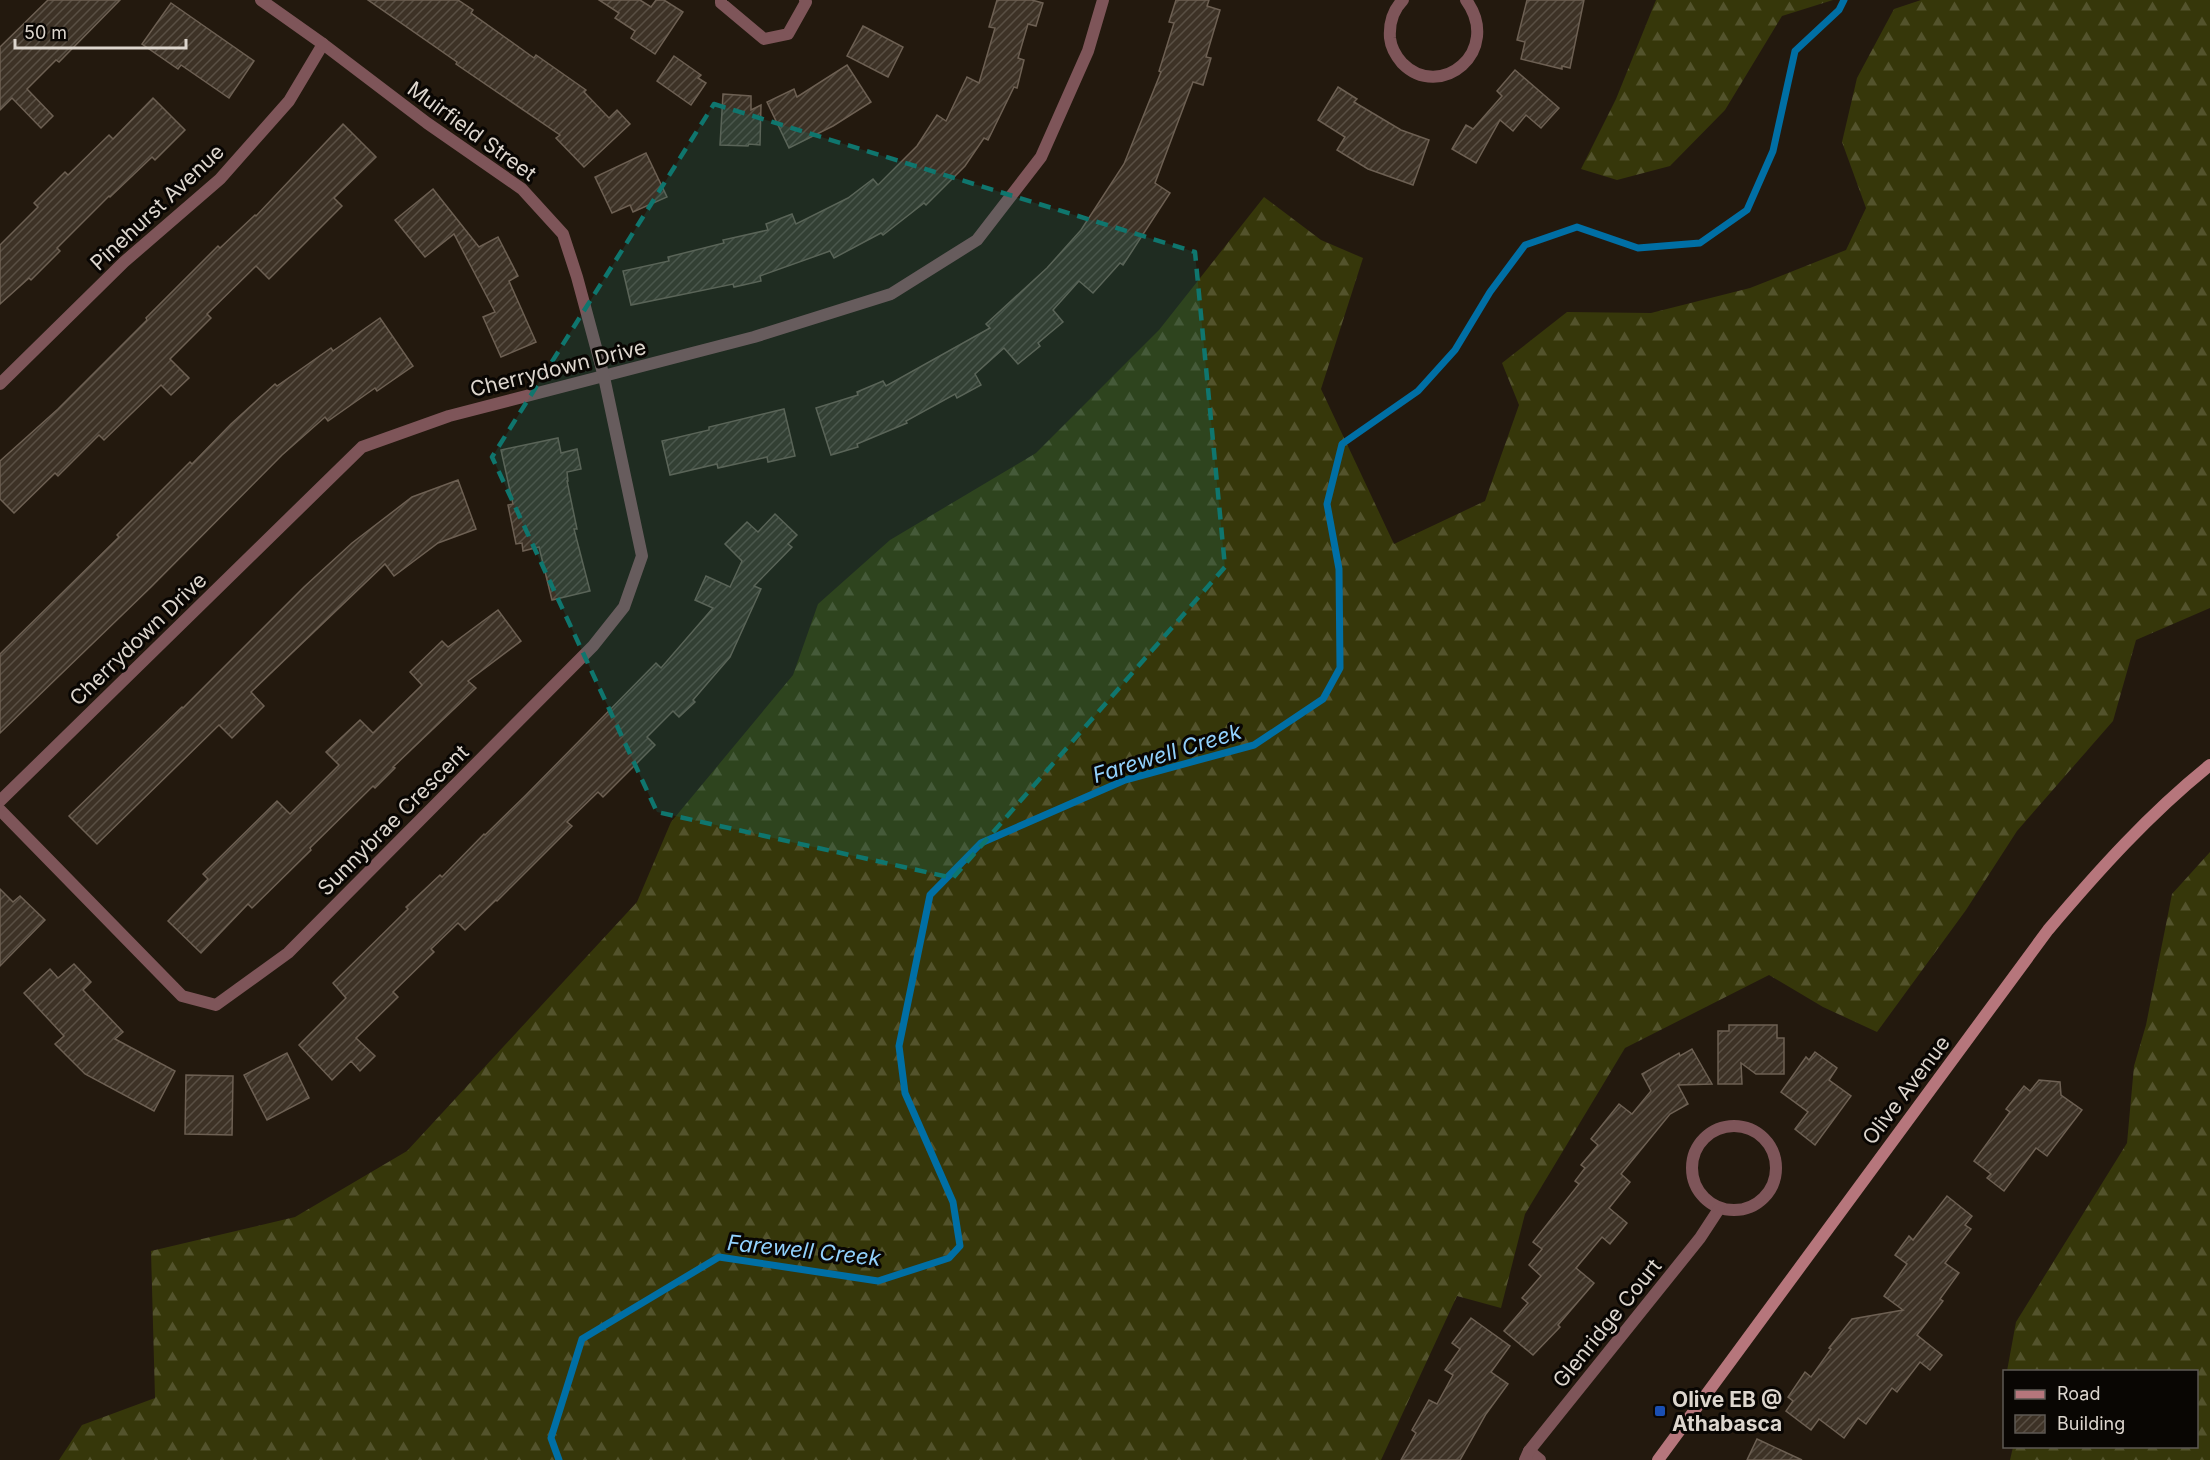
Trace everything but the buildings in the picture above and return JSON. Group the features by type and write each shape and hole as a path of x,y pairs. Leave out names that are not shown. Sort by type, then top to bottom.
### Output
{"main road":[{"name":"Olive Avenue","path":"1658,1460 2048,930 2098,870 2210,765"}],"street":[{"name":"Muirfield Street","path":"261,0 427,123 522,189 563,234 604,377"},
{"path":"721,0 721,3 764,39 788,34 805,0"},
{"name":"Cherrydown Drive","path":"0,801 362,447 449,416 754,337 891,294 977,240 1041,157 1088,51 1103,0"},
{"path":"1403,0 1393,14 1389,28 1390,43 1397,56 1407,67 1419,74 1434,76 1449,74 1461,67 1471,56 1477,42 1478,27 1475,13 1466,0"},
{"name":"Pinehurst Avenue","path":"0,384 124,262 220,179 289,101 323,44"},
{"name":"Sunnybrae Crescent","path":"0,810 182,996 216,1005 288,953 593,646 624,607 642,556 604,377"},
{"path":"1737,1126 1751,1130 1764,1138 1772,1150 1776,1163 1775,1178 1769,1191 1759,1202 1746,1209 1719,1209 1699,1192 1693,1180 1691,1166 1694,1153 1701,1141 1712,1132 1724,1127 1737,1126"},
{"name":"Glenridge Court","path":"1527,1455 1700,1238 1719,1209"},
{"path":"1527,1455 1540,1460"}],"highlighted area":[{"path":"714,104 1195,252 1225,567 953,878 657,812 492,457"}],"green space":[{"path":"1656,0 1833,0 1782,16 1725,110 1670,166 1617,180 1581,169 1616,99"},
{"path":"1921,0 2210,0 2210,608 2136,640 2113,721 2017,831 1966,910 1877,1032 1823,1007 1769,975 1625,1048 1525,1214 1501,1308 1457,1296 1381,1460 59,1460 82,1425 155,1398 151,1251 295,1217 407,1151 637,902 671,822 793,675 818,604 890,540 1036,453 1159,330 1264,197 1321,240 1363,258 1321,389 1394,544 1485,501 1519,405 1502,363 1567,312 1651,313 1750,288 1846,250 1866,208 1842,142 1857,78 1894,9"},
{"path":"2210,852 2210,1460 2010,1460 2013,1448 2198,1448 2198,1370 2007,1370 2016,1322 2127,1143 2134,1066 2146,1025 2172,894"}],"waterway":[{"name":"Farewell Creek","path":"559,1460 551,1438 582,1339 719,1257 878,1281 949,1258 960,1246 953,1202 905,1093 899,1046 930,895 981,843 1125,780 1254,745 1323,699 1340,668 1339,569 1327,504 1342,444 1418,391 1455,350 1490,292 1525,245 1577,227 1638,248 1700,243 1747,210 1773,151 1795,51 1839,10 1844,0"}],"place":[{"name":"Olive EB @ Athabasca","path":"1660,1411"}]}
